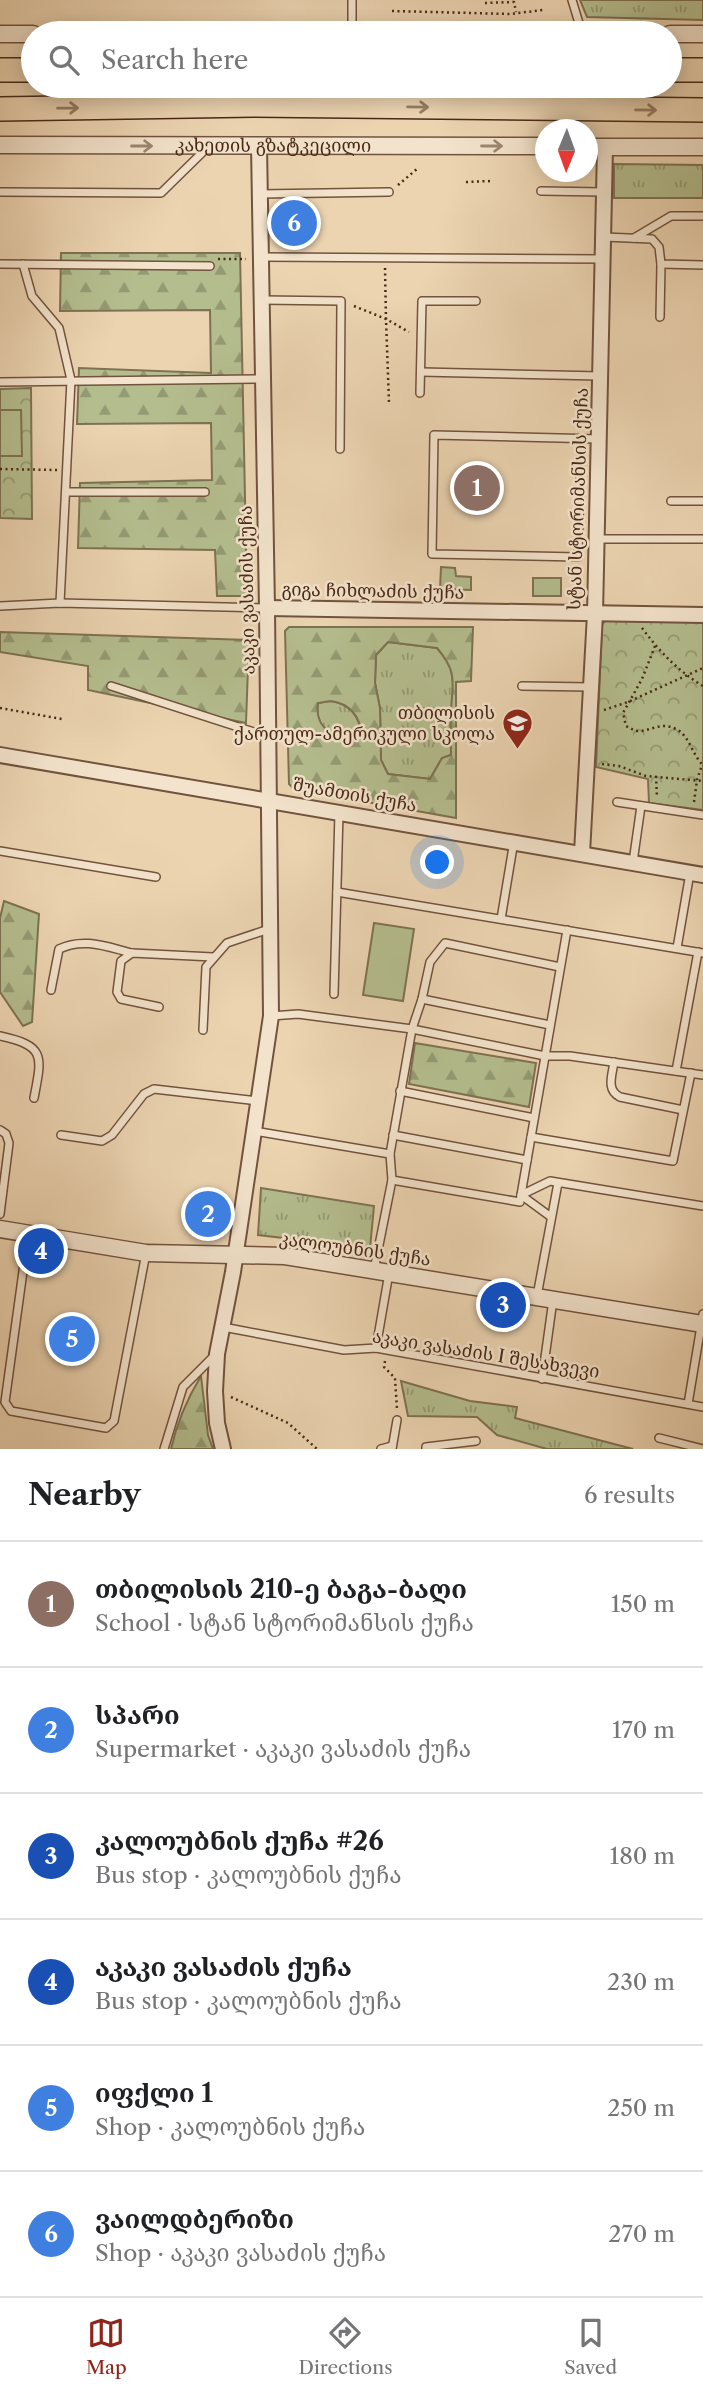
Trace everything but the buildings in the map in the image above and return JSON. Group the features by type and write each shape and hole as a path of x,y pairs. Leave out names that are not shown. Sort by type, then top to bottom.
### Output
{"highway":[{"path":"0,69 21,70"},
{"path":"682,70 703,69"},
{"path":"0,109 254,105 699,110"}],"street":[{"path":"0,34 21,34"},
{"path":"682,34 703,34"},
{"name":"კახეთის გზატკეცილი","path":"0,145 535,146"},
{"name":"აკაკი ვასაძის ქუჩა","path":"223,1449 217,1423 217,1354 271,1016 262,300 253,258 260,194 259,146"},
{"path":"598,147 703,147"},
{"name":"სტან სტორიმანსის ქუჩა","path":"582,853 597,539 605,147"},
{"name":"გიგა ჩიხლაძის ქუჩა","path":"267,608 703,615"},
{"name":"შუამთის ქუჩა","path":"0,755 697,873"},
{"name":"კალოუბნის ქუჩა","path":"0,1229 146,1253 285,1256 537,1297 703,1320"}],"lane":[{"path":"352,0 352,21"},
{"path":"572,0 578,21"},
{"path":"0,192 161,193 209,146"},
{"path":"541,191 604,192"},
{"path":"260,194 389,192"},
{"path":"634,238 671,216 703,216"},
{"path":"604,237 652,239 659,247 660,317"},
{"path":"253,258 603,259"},
{"path":"0,264 211,266"},
{"path":"23,264 32,296 59,328 71,380 60,603"},
{"path":"661,264 703,265"},
{"path":"262,300 341,301 340,449"},
{"path":"420,393 422,301 476,301"},
{"path":"421,372 601,376"},
{"path":"0,382 263,379"},
{"path":"581,438 578,557 432,554 434,435 581,438 599,439"},
{"path":"66,492 205,492"},
{"path":"671,501 703,501"},
{"path":"597,539 703,539"},
{"name":"გიგა ჩიხლაძის ქუჩა","path":"0,606 60,603 267,608"},
{"path":"111,686 267,736"},
{"path":"522,686 591,687"},
{"path":"617,802 703,815"},
{"path":"633,862 641,806"},
{"path":"334,994 339,812"},
{"path":"501,919 514,841"},
{"path":"0,851 156,877"},
{"path":"677,948 697,873"},
{"path":"337,892 701,952 677,1071"},
{"path":"203,1030 206,967 227,943 269,929"},
{"path":"392,1180 520,1202 567,930"},
{"path":"51,990 59,949 71,943 88,943 132,953 213,957"},
{"path":"376,1348 392,1180 390,1154 412,1030 430,962 445,943 561,967"},
{"path":"132,953 121,961 117,992 121,999 159,1007"},
{"path":"422,999 551,1025"},
{"path":"271,1016 298,1014 412,1030 545,1056 570,1056 703,1075"},
{"path":"0,1036 22,1041 33,1047 41,1063 34,1098"},
{"path":"614,1062 610,1088 613,1094 683,1110"},
{"path":"531,1137 673,1161 691,1073"},
{"path":"61,1135 102,1141 112,1135 144,1094 154,1089 258,1101"},
{"path":"400,1091 534,1118"},
{"path":"0,1130 6,1134 9,1143 0,1214"},
{"path":"254,1131 390,1154"},
{"path":"393,1135 527,1160"},
{"path":"521,1195 550,1181 703,1206"},
{"path":"537,1297 558,1183"},
{"path":"521,1195 551,1217"},
{"path":"29,1234 5,1402 11,1411 106,1428 114,1420 146,1253"},
{"path":"542,1379 553,1299"},
{"path":"688,1404 703,1320"},
{"name":"აკაკი ვასაძის I შესახვევი","path":"223,1327 344,1350 376,1348 703,1407"},
{"path":"164,1449 183,1387 217,1354"},
{"path":"381,1449 392,1448 397,1417"},
{"path":"659,1438 703,1449"},
{"path":"426,1449 425,1447 476,1441"}],"path":[{"path":"485,3 514,2 517,13"},
{"path":"393,11 517,13 543,10"},
{"path":"389,192 417,169"},
{"path":"466,182 492,181"},
{"path":"211,266 214,259 253,258"},
{"path":"385,258 389,403"},
{"path":"341,301 386,319 421,340"},
{"path":"0,469 67,470"},
{"path":"631,614 655,646 685,676 703,686"},
{"path":"655,646 642,679 623,713 626,726 637,731 660,725 677,729 689,742 696,758 703,765 690,813"},
{"path":"601,711 628,702 703,668"},
{"path":"0,708 62,719"},
{"path":"599,764 619,766 646,776 703,781"},
{"path":"656,776 656,808"},
{"path":"386,1351 384,1367 395,1378 397,1417"},
{"path":"215,1391 288,1423 317,1449"}],"green space":[{"path":"580,0 703,0 703,20 587,17"},
{"path":"614,164 703,165 703,198 614,198"},
{"path":"61,253 240,253 247,596 217,596 215,550 78,548 80,483 212,480 211,423 77,424 79,368 211,373 210,310 60,311"},
{"path":"31,388 32,519 0,518 0,389"},
{"path":"0,410 21,410 22,456 0,456"},
{"path":"441,567 455,568 456,576 471,577 471,590 440,589"},
{"path":"533,578 561,578 561,596 533,596"},
{"path":"605,621 703,621 703,810 649,803 648,779 596,767 602,625"},
{"path":"289,627 473,627 471,681 456,682 456,818 294,789 289,784 285,631","holes":["388,642 437,648 452,673 451,755 442,758 430,779 388,774 381,760 380,708 375,683 376,655","330,701 343,704 353,712 359,722 361,735 344,737 329,732 324,727 320,720 318,703"]},
{"path":"0,632 249,640 246,723 88,690 88,666 0,652"},
{"path":"388,642 437,648 450,663 454,688 451,755 442,758 430,779 388,774 381,760 380,708 375,683 376,655"},
{"path":"330,701 343,704 356,716 361,735 336,736 324,727 320,721 318,703"},
{"path":"4,901 39,914 32,1022 23,1026 0,992 0,918"},
{"path":"374,923 414,929 403,1001 363,995"},
{"path":"415,1043 536,1063 529,1107 409,1084"},
{"path":"261,1188 374,1206 370,1248 258,1235"},
{"path":"201,1376 208,1435 213,1449 171,1449 183,1411"},
{"path":"401,1381 470,1401 517,1407 515,1418 633,1449 547,1449 497,1435 477,1417 408,1416"}],"place":[{"name":"ვაილდბერიზი","path":"294,223"},
{"name":"თბილისის 210-ე ბაგა-ბაღი","path":"477,488"},
{"name":"თბილისის ქართულ-ამერიკული სკოლა","path":"518,750"},
{"name":"სპარი","path":"208,1214"},
{"name":"აკაკი ვასაძის ქუჩა","path":"41,1251"},
{"name":"კალოუბნის ქუჩა #26","path":"503,1305"},
{"name":"იფქლი 1","path":"72,1339"}]}
